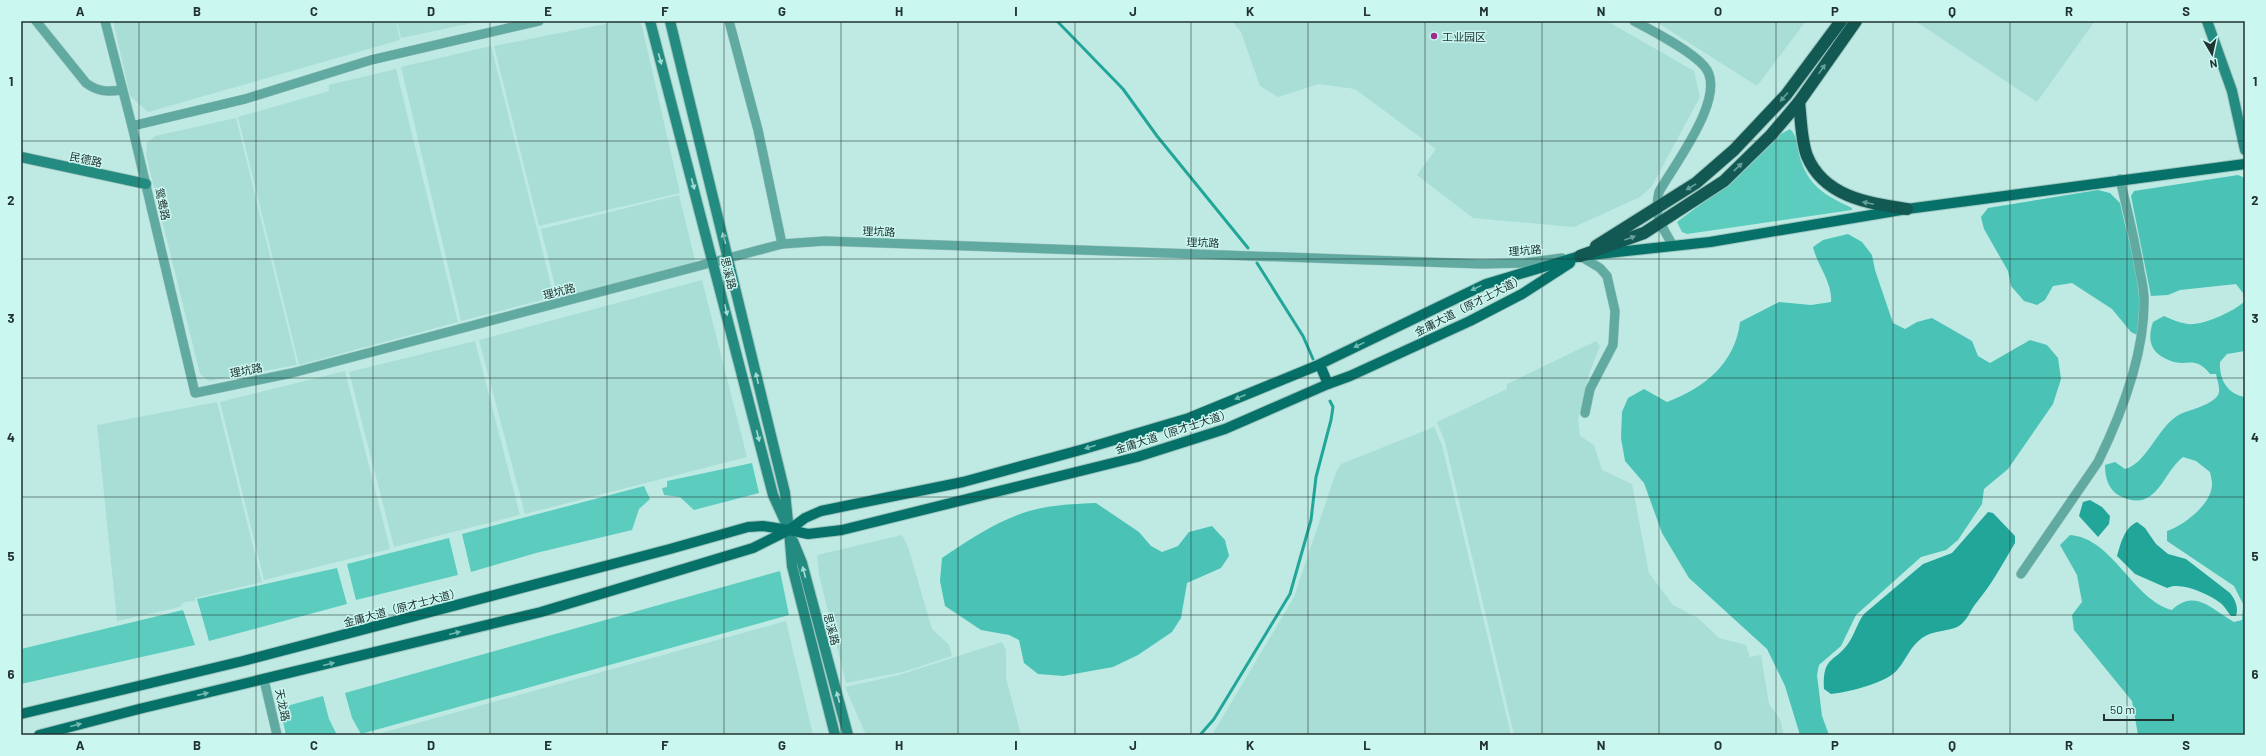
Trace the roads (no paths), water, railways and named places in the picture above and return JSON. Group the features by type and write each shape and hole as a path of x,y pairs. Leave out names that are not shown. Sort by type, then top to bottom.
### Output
{"highway":[{"path":"1580,256 1696,184 1734,150 1786,95 1841,21"},
{"path":"1580,256 1644,233 1724,182 1771,135 1799,102 1856,21"},
{"path":"1799,102 1807,156 1820,175 1832,188 1858,201 1907,209"}],"main road":[{"path":"1580,256 1710,242 1907,209 2120,179 2245,164"},
{"name":"金庸大道（原才士大道）","path":"39,735 138,709 264,680 541,612 753,548 789,530 805,518 821,511 963,482 1188,418 1320,365 1486,284 1580,256"},
{"name":"金庸大道（原才士大道）","path":"21,714 243,661 670,549 729,530 763,526 808,534 842,530 1137,457 1225,429 1328,384 1350,376 1470,321 1522,294 1580,256"},
{"path":"1320,365 1328,384"}],"street":[{"path":"36,21 86,83 95,89 107,92 122,90"},
{"name":"鸳鸯路","path":"105,21 132,126 195,393"},
{"path":"132,126 245,99 371,60 539,21"},
{"name":"思溪路","path":"650,21 773,495 802,563 848,735"},
{"name":"思溪路","path":"670,21 785,493 792,566 835,735"},
{"path":"729,21 758,130 782,244"},
{"path":"1634,21 1666,39 1704,66 1710,74 1711,87 1709,100 1703,117 1659,192 1656,208 1660,223 1672,246"},
{"path":"2207,21 2232,91 2245,150"},
{"name":"民德路","path":"21,157 146,184"},
{"path":"2021,574 2098,462 2138,358 2143,331 2144,297 2135,241 2120,179"},
{"name":"理坑路","path":"195,393 292,373 782,244 824,241 1482,264 1524,263 1580,256"},
{"path":"1580,256 1600,268 1607,276 1615,311 1613,345 1590,389 1585,413"},
{"name":"天龙路","path":"264,680 270,696 277,735"}],"waterway":[{"path":"1057,21 1123,89 1157,136 1248,248"},
{"path":"1257,263 1303,336 1313,359"},
{"path":"1200,735 1214,719 1290,594 1311,520 1316,477 1331,420 1333,407 1330,401"}],"place":[{"name":"工业园区","path":"1434,36"}]}
